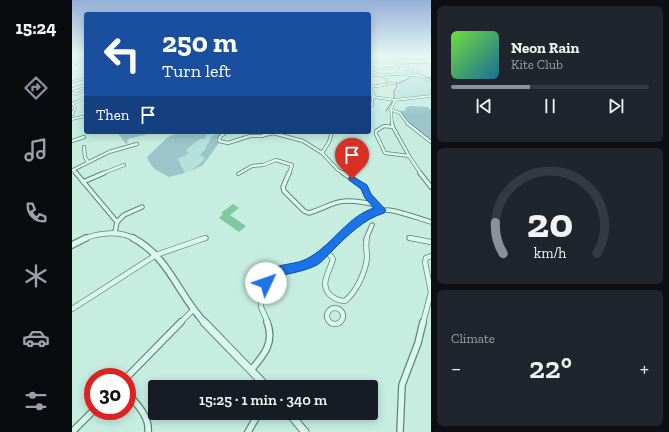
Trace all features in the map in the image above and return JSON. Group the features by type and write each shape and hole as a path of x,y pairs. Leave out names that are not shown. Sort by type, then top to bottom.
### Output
{"street":[{"path":"382,76 390,83"},
{"path":"422,76 431,79"},
{"path":"72,82 84,79"},
{"path":"372,86 396,83"},
{"path":"72,90 84,86"},
{"path":"72,93 77,94 84,91"},
{"path":"371,91 374,96 371,105"},
{"path":"374,96 395,100 431,96"},
{"path":"72,115 75,107 73,104 84,98"},
{"path":"395,100 392,106 390,118 393,127 421,175 431,187"},
{"path":"392,110 400,113 408,125 431,142"},
{"path":"72,119 84,116"},
{"path":"393,127 382,127 375,132 383,151 388,154 410,156"},
{"path":"224,134 220,137 219,141 228,143 250,136 267,134"},
{"path":"279,134 303,141 322,153 338,170 364,187 374,204 381,210"},
{"path":"322,153 331,134"},
{"path":"72,141 84,137"},
{"path":"117,222 73,170 109,152 137,144"},
{"path":"84,147 85,157 88,162"},
{"path":"279,160 281,155"},
{"path":"238,174 252,166 263,165 279,160 288,163 292,167 283,185 284,191 304,211 309,213 341,201 374,204"},
{"path":"83,182 124,165"},
{"path":"115,232 117,222 124,215 142,207"},
{"path":"252,369 269,346 272,335 271,328 262,314 260,300 268,279 276,271 304,266 315,260 363,218 374,211 400,211 431,222"},
{"path":"325,250 333,259 324,282 325,290 337,300 348,300 357,286 367,257 366,242 372,225"},
{"path":"72,245 91,236 115,232 134,238 156,255 174,278 192,310 252,369 261,380"},
{"path":"72,309 156,255 206,238"},
{"path":"410,238 431,242"},
{"path":"400,432 402,385 418,343 431,292 425,262 426,258 431,256"},
{"path":"335,309 337,300"},
{"path":"136,368 192,310"},
{"path":"136,404 144,414 150,427 148,432"},
{"path":"72,432 84,420"},
{"path":"248,432 255,420"},
{"path":"295,420 305,432"}],"shaded area":[{"path":"410,76 424,77 431,81 431,95 396,98 395,90 400,88 397,84 410,78"},
{"path":"410,106 428,107 431,110 431,141 408,125 399,112 406,110 405,108"},
{"path":"118,134 148,134 128,139 126,144"},
{"path":"176,134 210,134 206,135 204,139 200,139 187,149 187,152 189,153 178,159 185,173 169,177 153,167 147,157 168,137"},
{"path":"216,134 223,134 216,140 219,143 203,165 191,171 204,160 205,158 200,155 212,136"},
{"path":"219,134 209,142 200,155 205,158 204,160 195,169 185,173 178,159 187,154 187,149 200,139 203,140 206,135"}],"building":[{"path":"233,204 239,208 230,215 246,226 239,232 219,218 223,214 221,213"}],"waterway":[{"path":"394,99 394,90 397,87 396,84 410,78 409,76"},
{"path":"416,76 421,77"},
{"path":"426,77 431,78"},
{"path":"386,111 393,100"}],"route":[{"path":"266,283 276,271 304,266 315,260 363,218 374,211 381,210 368,196 364,187 352,179"}]}
